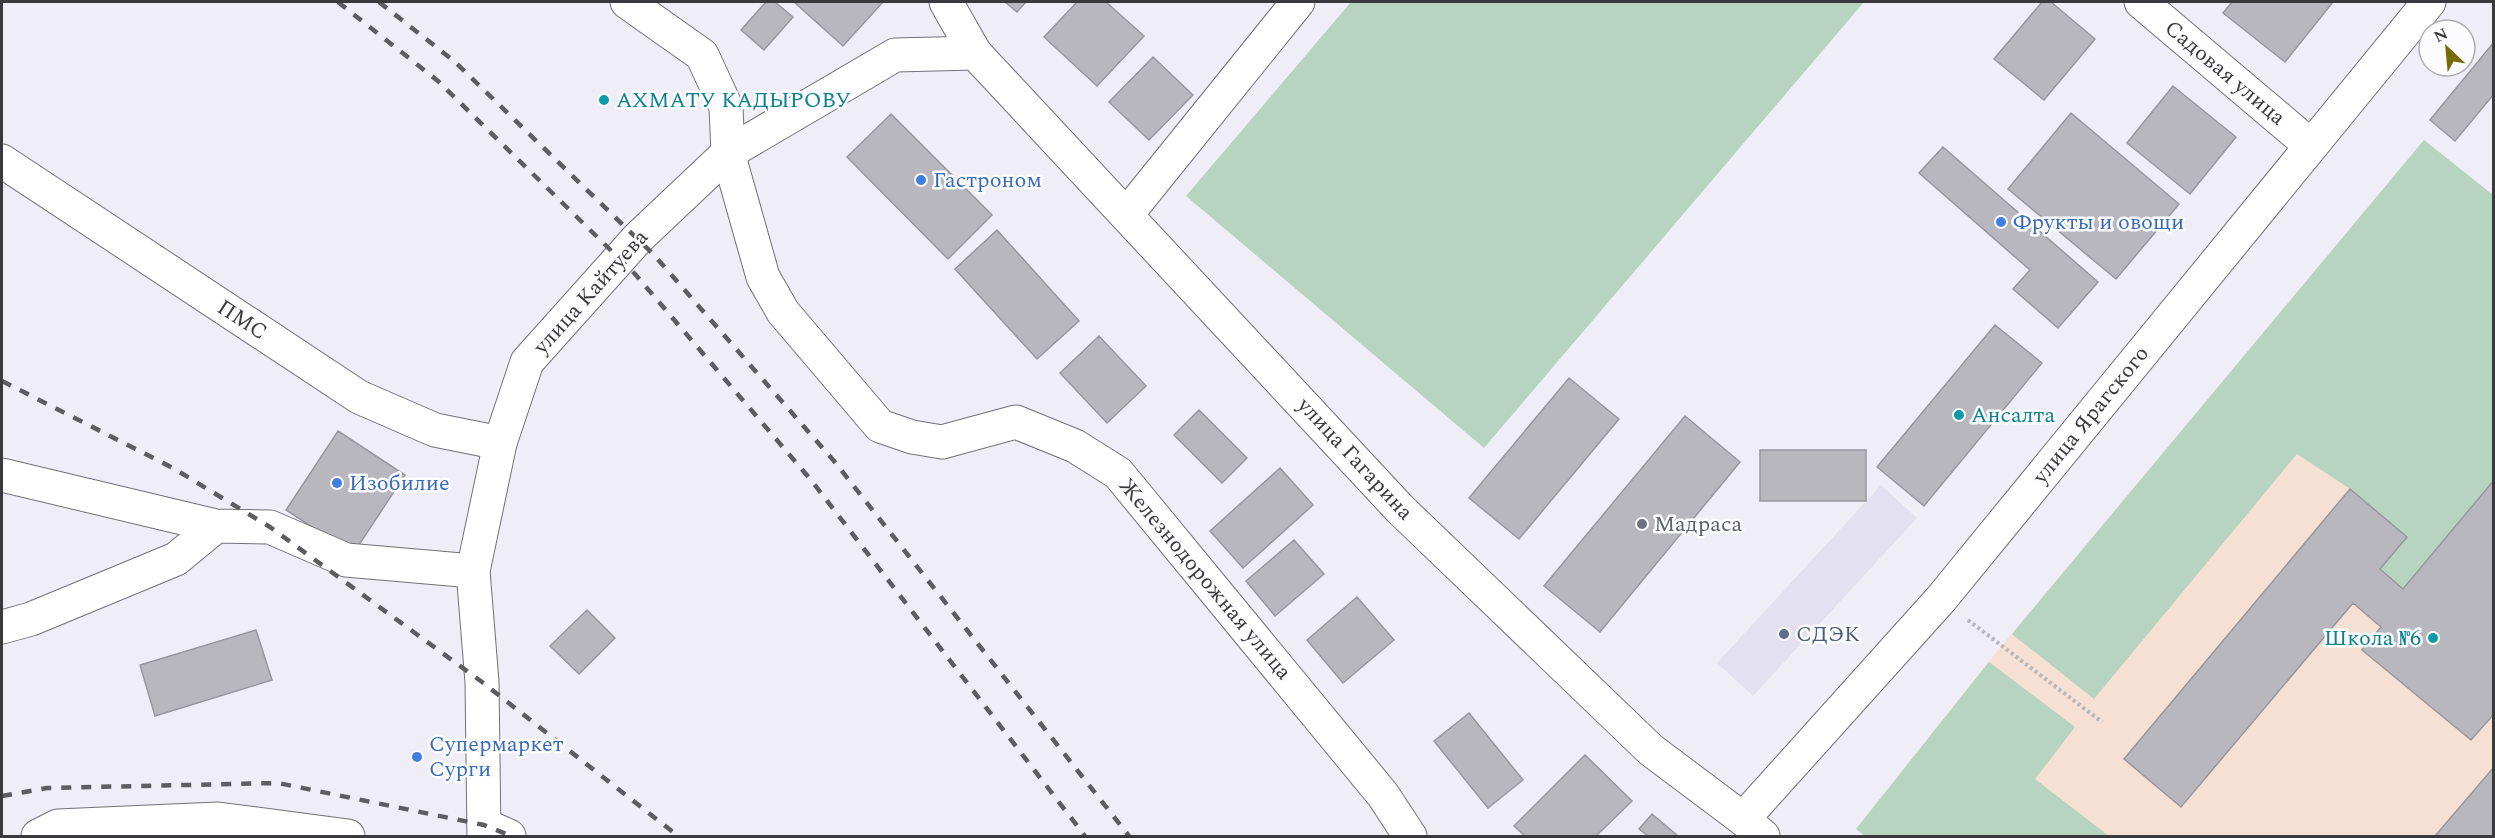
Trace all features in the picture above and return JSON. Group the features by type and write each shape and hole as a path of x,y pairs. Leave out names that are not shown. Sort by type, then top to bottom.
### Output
{"street":[{"name":"Железнодорожная улица","path":"627,2 702,56 726,107 728,153 763,277 783,312 880,426 942,442 1016,422 1075,446 1118,473 1383,795 1410,837"},
{"name":"улица Гагарина","path":"946,2 975,53 1128,214 1400,509 1651,750 1753,828"},
{"path":"1128,214 1298,2"},
{"name":"Садовая улица","path":"2141,2 2310,144"},
{"name":"улица Ярагского","path":"1753,828 2310,144 2429,2"},
{"name":"улица Кайтуева","path":"493,833 473,571 500,443 527,362 638,238 728,153 895,55 975,53"},
{"name":"ПМС","path":"2,161 359,397 435,430 500,443"},
{"path":"2,475 216,526 270,528 346,560 473,571"},
{"path":"2,627 31,619 176,559 216,526"},
{"path":"38,837 58,826 218,819 348,837"}],"path":[{"path":"1941,599 2102,722"}],"shaded area":[{"path":"2424,140 2493,195 2493,836 1865,836 1856,829 1989,661"},
{"path":"1881,485 1917,518 1753,696 1717,663"}],"green space":[{"path":"1351,2 1864,2 1484,448 1186,196"},
{"path":"2424,140 2493,195 2493,480 2403,589 2380,569 2406,538 2350,489 2297,454 2094,699 2012,634"},
{"path":"1989,662 2075,727 2035,779 2109,836 1865,836 1856,829"}],"building":[{"path":"766,2 775,2 793,17 764,50 741,30"},
{"path":"794,2 883,2 843,46"},
{"path":"1005,2 1026,2 1017,12"},
{"path":"1077,2 1106,2 1144,36 1097,86 1044,37"},
{"path":"2042,2 2051,2 2095,39 2044,100 1994,59"},
{"path":"2232,2 2333,2 2285,62 2223,13"},
{"path":"2494,42 2494,94 2455,141 2430,120 2464,78 2477,78 2477,63"},
{"path":"1153,57 1193,95 1149,140 1109,102"},
{"path":"2173,86 2236,137 2190,194 2127,143"},
{"path":"2071,113 2179,204 2116,279 2008,189"},
{"path":"891,114 992,215 948,259 847,157"},
{"name":"Фрукты и овощи","path":"1943,147 2098,282 2058,328 2013,289 2030,270 1919,173"},
{"path":"997,230 1079,321 1037,359 955,269"},
{"name":"Ансалта","path":"1995,325 2042,363 1924,506 1877,467"},
{"path":"1099,336 1146,386 1107,423 1060,373"},
{"path":"1569,378 1619,419 1519,539 1469,498"},
{"path":"1199,410 1247,458 1222,483 1174,435"},
{"name":"Мадраса","path":"1685,416 1740,462 1600,632 1544,586"},
{"path":"338,431 405,475 353,554 286,510"},
{"path":"1760,450 1866,450 1866,501 1760,501"},
{"path":"1280,468 1313,505 1243,568 1210,531"},
{"name":"Школа №6","path":"2494,480 2494,714 2471,740 2362,650 2381,627 2353,603 2181,807 2124,759 2350,489 2407,537 2380,569 2403,589"},
{"path":"1294,540 1324,574 1275,616 1246,581"},
{"path":"1357,597 1394,640 1343,683 1307,640"},
{"path":"587,610 615,638 579,674 550,646"},
{"path":"256,630 272,680 155,716 140,665"},
{"path":"1469,713 1523,780 1488,808 1434,741"},
{"path":"1585,755 1632,801 1596,836 1525,836 1514,826"},
{"path":"2494,767 2494,836 2435,836"},
{"path":"1652,814 1678,836 1648,836 1639,829"}],"railway":[{"path":"338,2 438,81 635,274 811,480 1085,836"},
{"path":"379,2 454,61 654,255 834,461 1129,836"},
{"path":"2,381 173,468 270,527 482,682 678,836"},
{"path":"2,796 47,788 278,783 484,825 511,836"}],"place":[{"name":"АХМАТУ КАДЫРОВУ","path":"604,100"},
{"name":"Гастроном","path":"921,180"},
{"name":"Фрукты и овощи","path":"2001,222"},
{"name":"Ансалта","path":"1959,415"},
{"name":"Изобилие","path":"337,483"},
{"name":"Мадраса","path":"1642,524"},
{"name":"СДЭК","path":"1784,634"},
{"name":"Школа №6","path":"2433,638"},
{"name":"Супермаркет Сурги","path":"417,757"}]}
